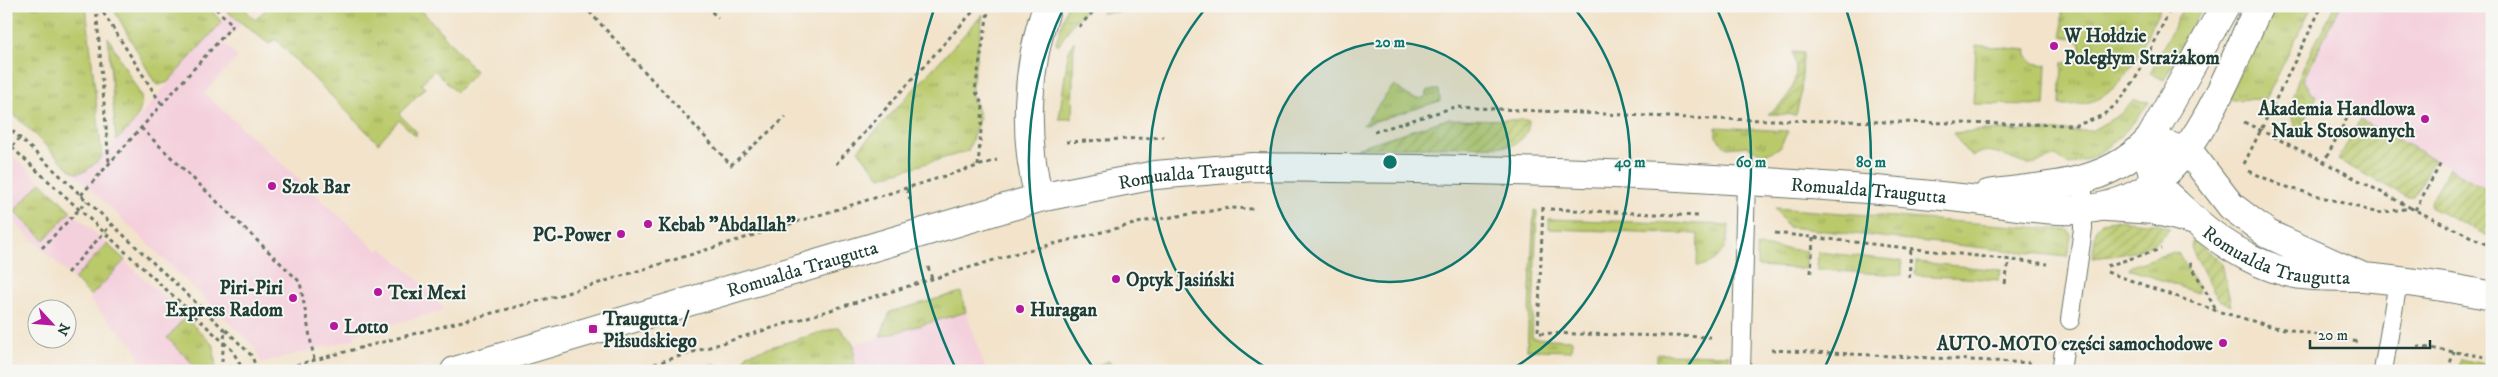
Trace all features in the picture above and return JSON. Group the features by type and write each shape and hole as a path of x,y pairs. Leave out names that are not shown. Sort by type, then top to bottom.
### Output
{"street":[{"path":"1039,198 1028,148 1029,110 1035,52 1047,6"},
{"path":"2150,139 2225,6"},
{"path":"2095,209 2135,196 2156,181 2186,152 2210,110 2259,6"},
{"name":"Romualda Traugutta","path":"2150,139 2186,152 2201,166 2220,195 2244,218 2268,234 2363,277"},
{"name":"Romualda Traugutta","path":"1962,198 2083,181 2121,163 2150,139"},
{"name":"Romualda Traugutta","path":"2150,139 2150,166 2156,181 2186,230"},
{"name":"Romualda Traugutta","path":"455,371 1039,198 1155,175 1253,167 1436,170 1746,180 1962,198 2060,212 2095,209 2154,210 2186,230 2218,239 2277,268 2313,276 2363,277 2492,296"}],"lane":[{"path":"1741,371 1746,180"},
{"path":"2070,320 2079,267 2095,209 2083,181"},
{"path":"2383,371 2398,282"}],"path":[{"path":"97,6 162,105"},
{"path":"97,6 110,163"},
{"path":"81,195 233,25 213,6"},
{"path":"584,6 732,165 786,117"},
{"path":"706,6 718,18"},
{"path":"836,164 978,6"},
{"path":"978,166 984,106 975,90 989,6"},
{"path":"2322,6 2242,168 2280,185 2378,213 2413,209"},
{"path":"2347,118 2324,162 2413,209 2492,247"},
{"path":"6,125 252,356 257,371"},
{"path":"141,128 300,282 314,359"},
{"path":"6,152 20,138"},
{"path":"6,142 224,343 238,357 244,371"},
{"path":"2413,209 2441,163"},
{"path":"42,248 88,201"},
{"path":"1537,206 1556,210 1726,217 1781,235 2097,269 2217,311 2274,327 2374,345 2388,343 2454,351 2492,358"},
{"path":"1543,207 1538,333 1742,338"},
{"path":"631,371 1017,253 1146,221 1230,208 1254,209"},
{"path":"67,273 112,224"},
{"path":"2097,269 2162,249 2186,230 2217,311"},
{"path":"1811,273 1813,238"},
{"path":"1909,278 1911,248"},
{"path":"2005,284 2009,260"},
{"path":"221,371 225,330"},
{"path":"1768,349 2062,362"},
{"path":"2448,370 2454,351"}],"shaded area":[{"name":"Akademia Handlowa Nauk Stosowanych","path":"2340,6 2492,6 2492,192 2311,93 2303,80"},
{"path":"228,14 242,24 224,43 238,57 204,93 378,251 382,248 414,276 445,310 354,334 355,339 261,363 255,347 71,170 77,173 86,171 102,157 134,123"},
{"path":"6,149 41,182 14,211 44,240 71,211 185,317 167,338 200,371 142,371 135,347 90,301 91,296 6,214"},
{"path":"966,312 986,371 766,371 880,337"}],"green space":[{"path":"6,6 86,6 102,157 86,171 77,173 71,170 6,107"},
{"path":"112,6 207,6 222,22 168,82 159,85 155,83"},
{"path":"220,6 242,6 255,20 269,6 418,6 476,72 456,92 434,70 421,84 425,88 399,114 416,131 416,136 399,120 378,143 275,39 269,44"},
{"path":"1067,6 1089,6 1072,24 1059,45 1056,43"},
{"path":"1107,6 1159,6 1155,9 1101,13"},
{"path":"2062,6 2161,6 2145,42 2124,77 2105,95 2089,102 2060,105 2062,63 2074,63 2080,60 2081,44 2075,39 2062,36"},
{"path":"2184,6 2204,6 2164,80 2150,73"},
{"path":"2274,6 2312,6 2266,99 2226,100"},
{"path":"2334,6 2340,6 2303,80 2311,93 2317,96 2299,133 2291,114 2293,96 2302,70"},
{"path":"983,14 971,93 980,117 968,151 880,177 858,150"},
{"path":"108,37 141,96 138,116 116,141"},
{"path":"1074,41 1072,119 1059,119 1068,54"},
{"path":"1976,45 2027,50 2026,56 2033,63 2047,65 2045,105 1973,104"},
{"path":"1793,52 1803,53 1801,95 1796,115 1768,114 1783,102 1792,88 1796,71"},
{"path":"1394,85 1416,99 1425,97 1428,90 1439,90 1440,101 1363,125"},
{"path":"2135,100 2149,102 2124,133 2093,156 2069,165 2056,156 2029,164 1988,151 1973,156 1965,150 1953,133 1985,130 2091,131 2119,115"},
{"path":"1447,119 1529,120 1528,129 1524,136 1511,146 1356,148"},
{"path":"2360,120 2434,159 2414,197 2407,197 2338,160"},
{"path":"1716,127 1788,131 1780,147 1772,152 1762,154 1747,146 1727,148 1716,137"},
{"path":"2449,168 2492,192 2492,238 2431,208 2430,203"},
{"path":"41,182 71,211 44,240 14,211"},
{"path":"1775,208 2068,230 2071,235 2068,257 1788,227"},
{"path":"1534,210 1537,211 1532,338 1572,340 1571,351 1527,350"},
{"path":"1549,219 1729,225 1727,240 1721,253 1712,262 1697,266 1698,234 1549,229"},
{"path":"2115,220 2158,224 2170,229 2162,237 2144,248 2114,256 2092,258 2096,230 2102,222"},
{"path":"2193,239 2222,263 2231,306 2220,300 2215,294 2191,248"},
{"path":"107,244 125,260 91,296 74,279"},
{"path":"1757,246 1807,251 1806,269 1757,266"},
{"path":"1818,252 1902,261 1902,275 1817,270"},
{"path":"2173,252 2179,254 2198,288 2198,293 2129,269 2131,266"},
{"path":"1916,262 2001,270 1999,280 1915,275"},
{"path":"961,292 966,312 880,337 890,312"},
{"path":"185,317 214,346 216,371 200,371 167,338"},
{"path":"839,327 854,345 854,371 792,371 789,364 783,366 785,371 740,371 747,354"},
{"path":"1657,354 1729,355 1728,371 1657,371"},
{"path":"2461,359 2492,366 2492,371 2458,371"},
{"path":"1109,361 1113,371 1080,371"},
{"path":"715,363 717,371 689,371"}],"place":[{"name":"W Hołdzie Poległym Strażakom","path":"2054,46"},
{"name":"Akademia Handlowa Nauk Stosowanych","path":"2425,119"},
{"name":"Szok Bar","path":"272,186"},
{"name":"Kebab \"Abdallah\"","path":"648,224"},
{"name":"PC-Power","path":"621,234"},
{"name":"Optyk Jasiński","path":"1116,279"},
{"name":"Texi Mexi","path":"378,292"},
{"name":"Piri-Piri Express Radom","path":"293,298"},
{"name":"Huragan","path":"1020,309"},
{"name":"Lotto","path":"334,326"},
{"name":"Traugutta / Piłsudskiego","path":"593,329"},
{"name":"AUTO-MOTO części samochodowe","path":"2223,343"}]}
